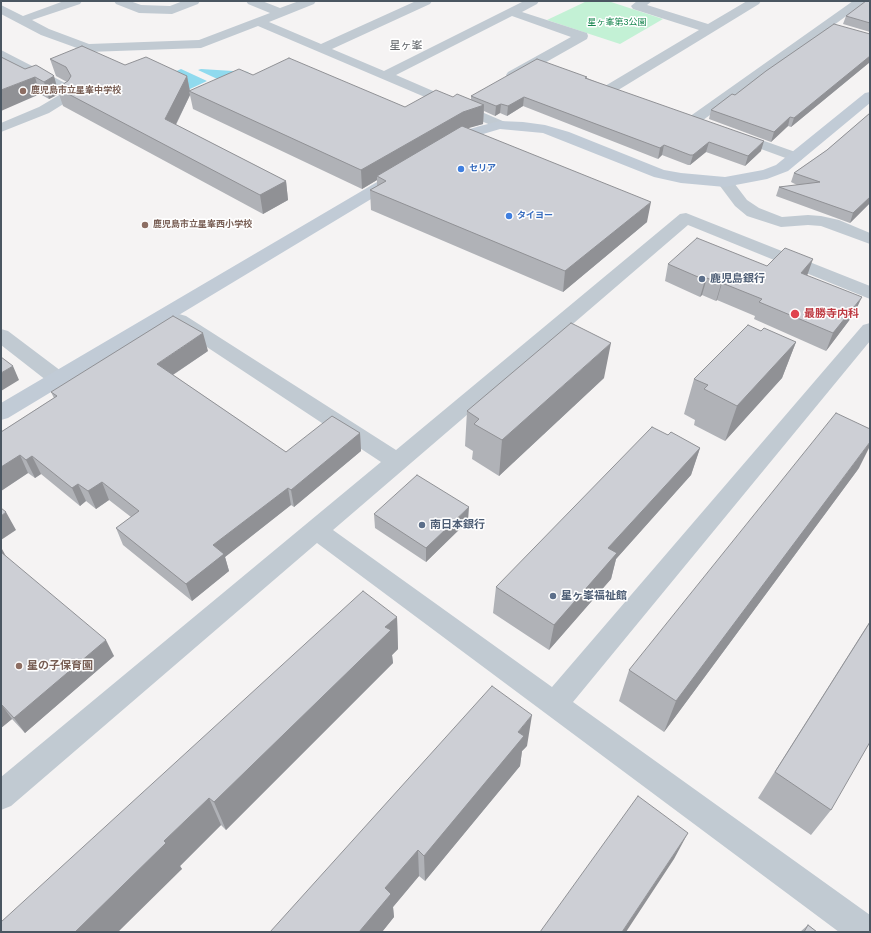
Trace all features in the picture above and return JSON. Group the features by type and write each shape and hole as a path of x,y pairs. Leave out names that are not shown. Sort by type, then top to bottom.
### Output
{"street":[{"path":"22,20 76,1"},
{"path":"120,1 139,9 172,10 194,1"},
{"path":"252,1 281,13"},
{"path":"1,9 45,32 88,48 201,44 310,1"},
{"path":"321,49 426,1"},
{"path":"384,76 533,1"},
{"path":"646,1 637,6 709,29"},
{"path":"610,89 755,1"},
{"path":"694,120 861,1"},
{"path":"502,80 582,36 511,12"},
{"path":"259,22 500,125 545,129 564,135 660,174 680,178 725,182 767,174 782,168 870,96"},
{"path":"827,25 841,30"},
{"path":"1,54 66,89 68,95 44,110 1,128"},
{"path":"536,62 550,67"},
{"path":"595,84 624,94"},
{"path":"456,106 469,99"},
{"path":"680,115 709,125"},
{"path":"434,154 468,134 500,125"},
{"path":"723,131 796,157"},
{"path":"1,413 407,170"},
{"path":"725,182 741,203 753,212 781,222 808,220 821,221 833,224 870,239"},
{"path":"1,796 686,218 870,293"},
{"path":"169,313 397,462"},
{"path":"554,704 870,329"},
{"path":"1,335 58,379"},
{"path":"316,530 866,932"}],"green space":[{"name":"星ヶ峯第3公園","path":"587,1 608,1 663,19 620,44 547,20"}],"water":[{"path":"181,69 207,81 154,106 128,93"},
{"path":"198,70 249,72 226,83"}],"building":[{"path":"866,1 870,1 870,23 846,16"},
{"path":"834,24 870,34 870,56 794,118 790,117 774,132 711,110 732,94 735,95 766,71"},
{"path":"82,46 125,65 146,57 187,76 165,119 286,181 260,195 57,88 68,81 71,76 66,67 50,59"},
{"path":"1,57 25,69 36,65 54,76 44,82 35,77 1,90"},
{"path":"289,58 405,107 436,90 453,97 457,94 484,105 463,112 361,170 189,91 239,69 253,75"},
{"path":"537,59 587,77 585,78 764,141 748,156 709,142 693,155 690,155 664,145 660,148 524,97 508,106 501,104 496,106 471,96"},
{"path":"870,113 870,197 853,213 779,187 820,182 794,173 827,150"},
{"name":"タイヨー","path":"462,126 651,202 565,271 370,190 386,181 377,176"},
{"path":"697,238 767,266 785,248 813,259 801,273 862,297 833,333 759,302 762,299 707,278 705,280 668,264"},
{"path":"173,316 203,333 157,364 286,452 332,416 360,433 291,490 288,488 213,545 224,554 186,584 116,528 139,511 102,482 88,491 78,484 72,488 32,456 26,460 20,455 1,467 1,432 57,396 51,392"},
{"path":"571,323 611,343 502,440 474,424 479,419 467,411"},
{"path":"748,325 761,331 764,328 796,342 737,406 704,389 708,385 694,379"},
{"path":"1,357 13,366 1,373"},
{"path":"836,413 870,429 870,442 676,701 629,670"},
{"path":"652,427 668,435 671,432 700,448 608,548 617,553 554,625 496,587"},
{"name":"南日本銀行","path":"417,475 469,507 426,548 374,514"},
{"path":"1,508 6,512 1,516"},
{"path":"1,552 106,640 14,718 1,704"},
{"path":"363,591 397,617 385,627 391,630 214,802 209,798 164,841 166,843 75,932 1,932 1,922"},
{"path":"870,622 870,742 831,810 775,772"},
{"path":"492,686 532,715 518,732 524,736 424,856 418,850 385,888 391,894 359,932 270,932"},
{"path":"638,796 688,833 622,932 540,932"},
{"path":"808,925 817,932 804,932"}],"place":[{"name":"鹿児島市立星峯中学校","path":"23,91"},
{"name":"セリア","path":"461,169"},
{"name":"タイヨー","path":"509,216"},
{"name":"鹿児島市立星峯西小学校","path":"145,225"},
{"name":"鹿児島銀行","path":"702,279"},
{"name":"最勝寺内科","path":"795,314"},
{"name":"南日本銀行","path":"422,525"},
{"name":"星ヶ峯福祉館","path":"553,596"},
{"name":"星の子保育園","path":"19,666"}],"district":[{"name":"星ヶ峯","path":"406,46"}]}
